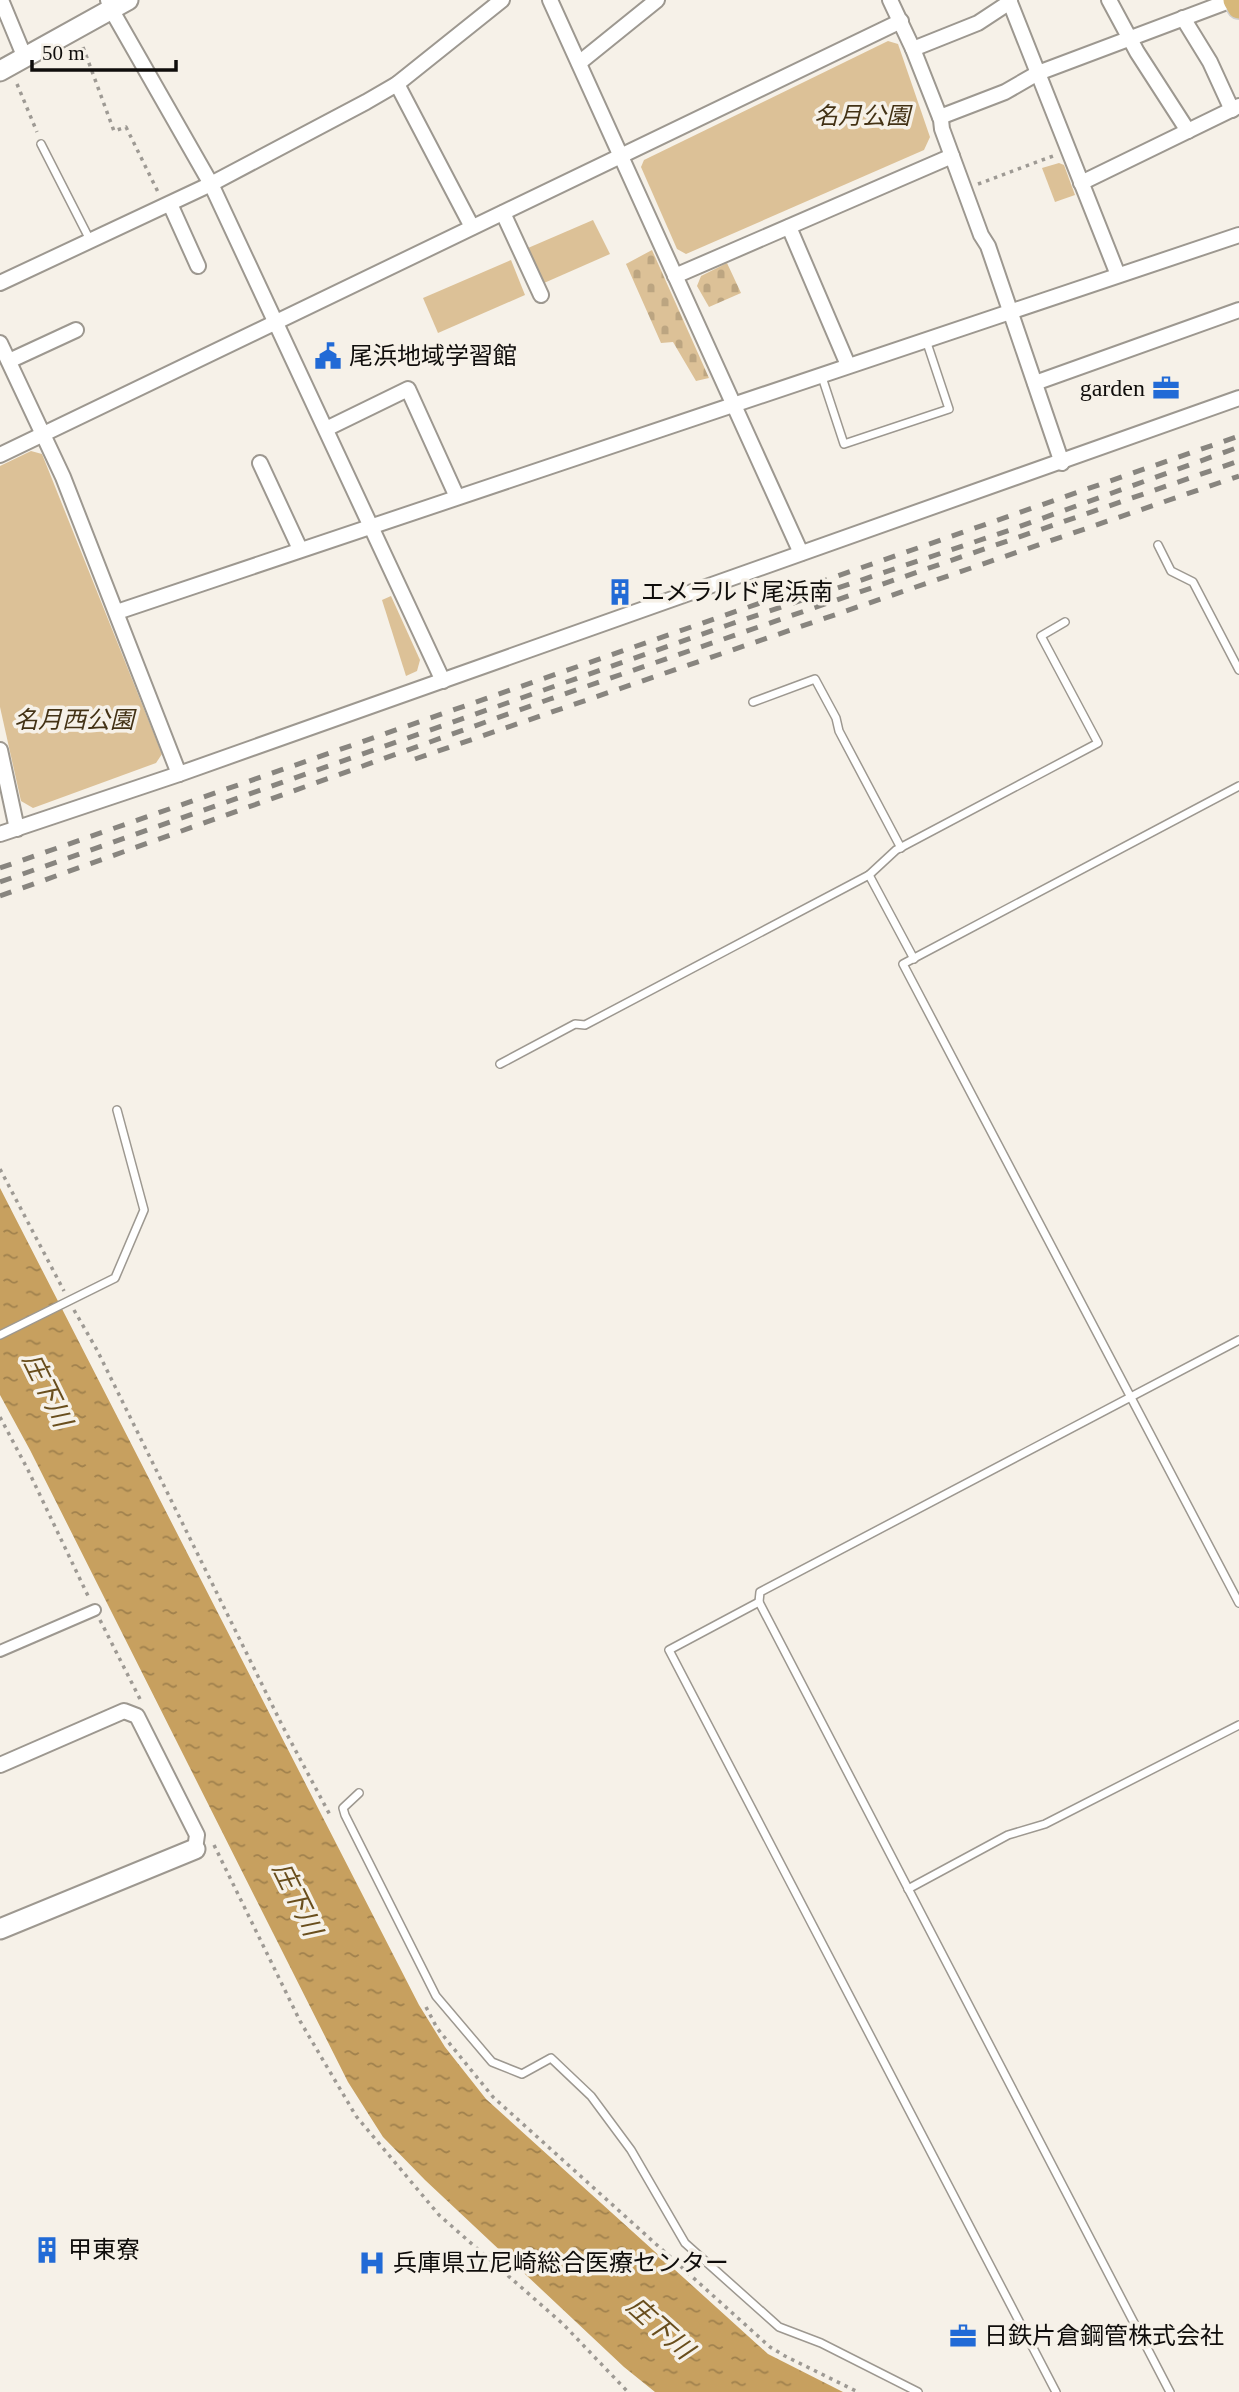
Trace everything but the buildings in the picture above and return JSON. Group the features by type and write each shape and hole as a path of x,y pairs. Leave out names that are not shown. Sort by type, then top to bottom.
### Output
{"main road":[{"path":"1234,0 1239,7"}],"street":[{"path":"1,0 12,66 116,3 211,184 443,681"},
{"path":"0,283 211,184 397,84 502,0"},
{"path":"550,0 801,553"},
{"path":"579,63 657,0"},
{"path":"890,0 913,49 981,235 988,246 1062,463"},
{"path":"1109,0 1137,51 1188,131"},
{"path":"940,117 1004,92 1038,73 1234,0"},
{"path":"913,49 978,23 1009,1 1118,275"},
{"path":"1081,183 1236,108 1183,18"},
{"path":"0,455 901,21"},
{"path":"397,84 472,227"},
{"path":"675,276 952,156"},
{"path":"168,205 198,266"},
{"path":"503,213 541,295"},
{"path":"789,227 848,365"},
{"path":"117,612 1239,234"},
{"path":"1035,383 1239,310"},
{"path":"9,361 76,330"},
{"path":"0,343 44,434 117,612 179,774"},
{"path":"326,429 408,389 457,497"},
{"path":"0,834 179,774 1239,398"},
{"path":"260,463 300,550"},
{"path":"0,750 17,829"},
{"path":"0,1651 95,1610"},
{"path":"0,1765 124,1711 137,1716 204,1845 0,1929"}],"lane":[{"path":"41,144 90,241"},
{"path":"821,374 844,444 858,440 949,409 926,339"},
{"path":"1158,545 1171,570 1193,582 1239,670"},
{"path":"500,1064 575,1024 585,1025 869,876 901,848 1098,743 1041,636 1065,622"},
{"path":"753,702 815,679 836,718 839,731 901,848"},
{"path":"1239,786 903,964 1239,1602"},
{"path":"869,876 914,959"},
{"path":"0,1335 116,1278 144,1210 117,1110"},
{"path":"1170,2392 759,1602 760,1592 1239,1340"},
{"path":"759,1602 669,1650 1056,2392"},
{"path":"908,1889 1008,1835 1045,1825 1239,1725"},
{"path":"359,1793 343,1808 345,1815 436,1996 460,2022 480,2050 492,2062 522,2074 551,2059 591,2096 615,2128 631,2150 685,2243 779,2327 821,2343 918,2392"}],"path":[{"path":"77,29 114,131 126,127 168,205"},
{"path":"12,66 41,144"},
{"path":"976,185 1068,150"},
{"path":"0,1169 97,1350 282,1726 332,1818"},
{"path":"0,1417 145,1710"},
{"path":"204,1845 300,2021 356,2116 439,2215 563,2324 628,2392"},
{"path":"425,2003 437,2028 493,2097 770,2347 858,2392"}],"green space":[{"name":"名月公園","path":"888,41 898,44 930,137 924,150 686,254 677,249 641,167 644,160"},
{"path":"1059,163 1064,165 1075,195 1055,202 1042,168"},
{"path":"593,220 610,254 544,283 528,248"},
{"path":"652,250 709,378 696,381 673,342 661,343 626,264"},
{"path":"511,260 525,295 438,333 423,298"},
{"path":"727,263 741,293 709,307 697,286 701,276"},
{"name":"名月西公園","path":"31,451 42,454 162,754 156,763 33,808 21,801 0,707 0,466"},
{"path":"391,596 420,660 417,671 406,676 382,600"}],"water":[{"name":"庄下川","path":"0,1188 419,2005 445,2047 486,2099 768,2354 843,2392 655,2392 624,2367 425,2180 383,2137 348,2082 0,1395"}],"railway":[{"path":"0,868 1239,436"},
{"path":"0,882 728,625 1010,530 1239,447"},
{"path":"0,896 550,699 1239,461"},
{"path":"415,759 1239,476"}],"place":[{"name":"尾浜地域学習館","path":"328,356"},
{"name":"garden","path":"1166,388"},
{"name":"エメラルド尾浜南","path":"620,592"},
{"name":"甲東寮","path":"47,2250"},
{"name":"兵庫県立尼崎総合医療センター","path":"372,2263"},
{"name":"日鉄片倉鋼管株式会社","path":"963,2336"}]}
